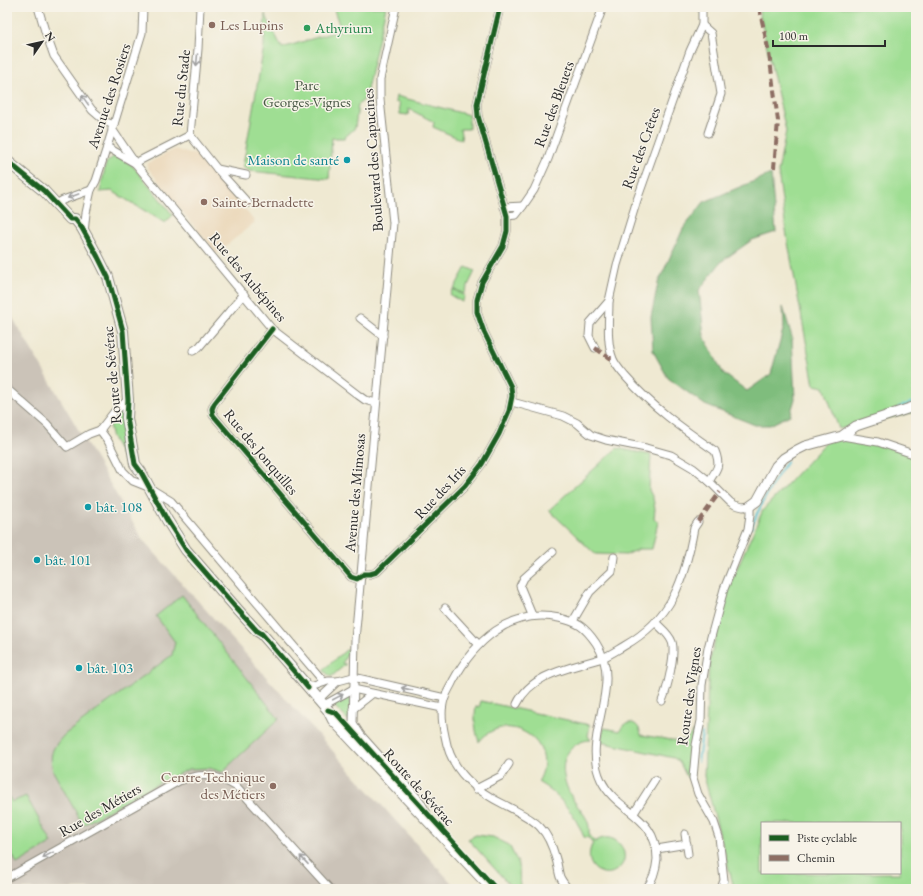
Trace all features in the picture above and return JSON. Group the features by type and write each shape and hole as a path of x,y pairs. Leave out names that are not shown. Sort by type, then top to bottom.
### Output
{"main road":[{"name":"Route de Sévérac","path":"7,161 44,191 69,218 75,219 108,277 123,331 128,400 127,418 135,464 182,543 191,546 260,629 262,634 324,705 333,720 492,889"},
{"name":"Route de Sévérac","path":"324,705 336,713 496,889"}],"street":[{"path":"38,7 54,56 92,110 113,127"},
{"name":"Avenue des Rosiers","path":"84,233 86,213 91,190 96,181 107,148 142,33 143,7"},
{"name":"Rue du Stade","path":"135,162 190,135 195,94 200,7"},
{"name":"Boulevard des Capucines","path":"383,336 392,222 380,106 380,79 396,7"},
{"path":"500,7 478,93 477,104 479,121 507,216 507,231 503,246 482,282 477,300 477,312 484,332 511,388 512,402 563,416 577,423 591,435 606,440 651,449 671,455 693,468 709,481 730,502 743,507 750,506 757,501 776,466 784,458 805,446 842,436 856,426 916,406"},
{"name":"Rue des Bleuets","path":"507,216 516,215 534,190 548,159 603,7"},
{"name":"Rue des Crêtes","path":"702,7 702,25 690,51 637,200 617,264 608,301 612,358 638,392 671,419 715,451 718,459 718,468 709,481"},
{"path":"702,25 711,33 721,94 708,133"},
{"name":"Rue des Aubépines","path":"113,127 135,162 272,329 358,395 366,400 376,403"},
{"path":"190,135 217,169 248,203"},
{"name":"Rue des Aubépines","path":"107,148 135,162"},
{"path":"217,169 246,175"},
{"path":"56,204 91,190"},
{"path":"504,207 523,206"},
{"path":"69,218 86,213"},
{"path":"193,351 199,347 244,294"},
{"name":"Rue des Crêtes","path":"595,348 589,336 590,323 608,301"},
{"path":"360,318 383,336"},
{"name":"Rue des Jonquilles","path":"272,329 214,404 212,409 213,415 351,577 357,579 361,576"},
{"name":"Avenue des Mimosas","path":"383,336 353,677 353,723 360,734 420,800 427,813"},
{"path":"7,389 46,424 67,447 89,434 100,430 114,412 128,400"},
{"name":"Rue des Iris","path":"361,576 364,574 377,572 383,567 465,486 482,464 499,434 512,402"},
{"path":"100,430 108,441 123,471 133,481 148,487 171,501 324,682"},
{"path":"842,436 878,442 916,456"},
{"name":"Route des Vignes","path":"722,889 724,880 719,838 714,822 698,794 693,778 696,745 701,721 702,685 708,648 724,589 748,529 750,506"},
{"path":"517,704 521,695 546,675 604,657 633,641 656,623 671,602 684,574 694,528 698,522"},
{"path":"532,615 520,586 524,578 553,552"},
{"path":"573,621 590,592 612,571 614,557"},
{"path":"445,608 479,645"},
{"path":"568,889 560,876 551,842 541,827 476,789 458,768 450,754 444,736 442,708 445,698 457,674 479,645 494,632 513,620 532,615 550,616 573,621 586,629 604,657 607,673 595,756 597,771 606,788 623,806 634,813 646,825 654,839 657,849 656,870 648,889"},
{"path":"656,623 668,635 673,643 674,653 667,692 662,701"},
{"path":"308,688 324,682 338,681 353,677 445,698"},
{"path":"324,705 338,681"},
{"path":"324,705 353,689 442,708"},
{"path":"354,710 372,694"},
{"path":"476,789 501,776 509,764"},
{"name":"Rue des Métiers","path":"7,878 179,781 194,776 208,776 223,779 237,787 330,889"},
{"path":"634,813 655,780"},
{"path":"685,834 688,854"},
{"path":"657,849 687,844"}],"shaded area":[{"name":"Sainte-Bernadette","path":"175,149 189,154 199,153 255,222 216,254 147,167 148,163"},
{"path":"7,308 143,540 457,889 7,889"}],"green space":[{"name":"Parc Georges-Vignes","path":"333,7 386,7 367,89 370,94 358,105 355,128 344,138 332,138 329,179 249,171 243,166 264,46 265,14 282,48 341,30"},
{"path":"758,7 916,7 916,412 839,429 824,387 814,385 787,237 778,172 786,131"},
{"path":"396,96 469,115 469,129 460,129 462,140 433,127 434,122 409,109 408,115 400,114 399,103 395,102"},
{"path":"113,157 120,158 132,165 173,215 165,223 112,191 100,192 106,163"},
{"path":"771,174 776,232 752,240 722,261 699,290 704,336 723,373 747,391 771,374 784,326 783,307 792,337 795,399 790,415 770,425 755,425 705,405 668,378 653,351 651,317 658,283 683,229 704,202"},
{"path":"466,267 475,271 464,294 454,289"},
{"path":"453,289 465,296 462,302 450,295"},
{"path":"121,409 126,450 135,473 128,469 111,435 109,423"},
{"path":"832,436 916,452 916,889 733,889 734,888 704,776 709,663 729,586 763,510"},
{"path":"617,448 651,455 649,490 653,498 655,509 654,518 658,522 652,549 639,549 626,555 595,554 549,510"},
{"path":"182,595 279,719 222,772 209,768 189,769 159,783 83,825 53,771 51,759 52,751 64,735 172,655 175,642 156,616"},
{"path":"346,650 349,650 342,664 346,664 331,677 323,670"},
{"path":"351,694 349,721 333,705"},
{"path":"481,701 590,725 588,736 591,740 579,743 569,751 564,763 564,776 574,801 587,820 589,834 595,842 603,838 610,838 621,846 624,852 624,859 621,866 615,871 604,873 593,867 589,855 593,843 589,838 584,837 576,820 566,805 546,787 538,782 543,767 543,754 537,743 527,734 515,729 503,728 490,732 479,742 475,715 476,706 479,707"},
{"path":"634,723 637,726 641,735 678,741 686,739 694,731 689,755 690,780 680,763 674,758 600,742 604,728 620,731 623,725"},
{"path":"7,794 12,802 26,796 52,843 17,864 7,844"},
{"path":"476,835 493,837 509,845 519,865 520,889 513,889 468,839"}],"waterway":[{"path":"899,407 913,402"},
{"path":"751,528 767,494 787,461"},
{"path":"698,762 702,733"},
{"path":"725,889 727,881"}],"marked path":[{"path":"759,7 769,53 778,121 774,168"},
{"path":"595,348 609,358 612,358"},
{"path":"698,522 720,492"}],"cycle path":[{"path":"272,329 214,404 212,409 213,415 351,577 357,579 364,574 377,572 465,486 482,464 499,434 509,411 512,396 511,387 484,332 477,312 477,300 482,282 503,246 507,231 507,216 478,116 477,104 500,7"},
{"path":"7,161 44,191 70,219 75,219 82,228 108,277 123,331 128,400 127,418 135,464 186,550 238,610 257,631 262,634 308,688"},
{"path":"328,710 336,713 496,889"}],"place":[{"name":"Les Lupins","path":"212,25"},
{"name":"Athyrium","path":"307,28"},
{"name":"Maison de santé","path":"347,160"},
{"name":"Sainte-Bernadette","path":"204,202"},
{"name":"bât. 108","path":"88,507"},
{"name":"bât. 101","path":"37,560"},
{"name":"bât. 103","path":"79,668"},
{"name":"Centre Technique des Métiers","path":"273,786"}]}
